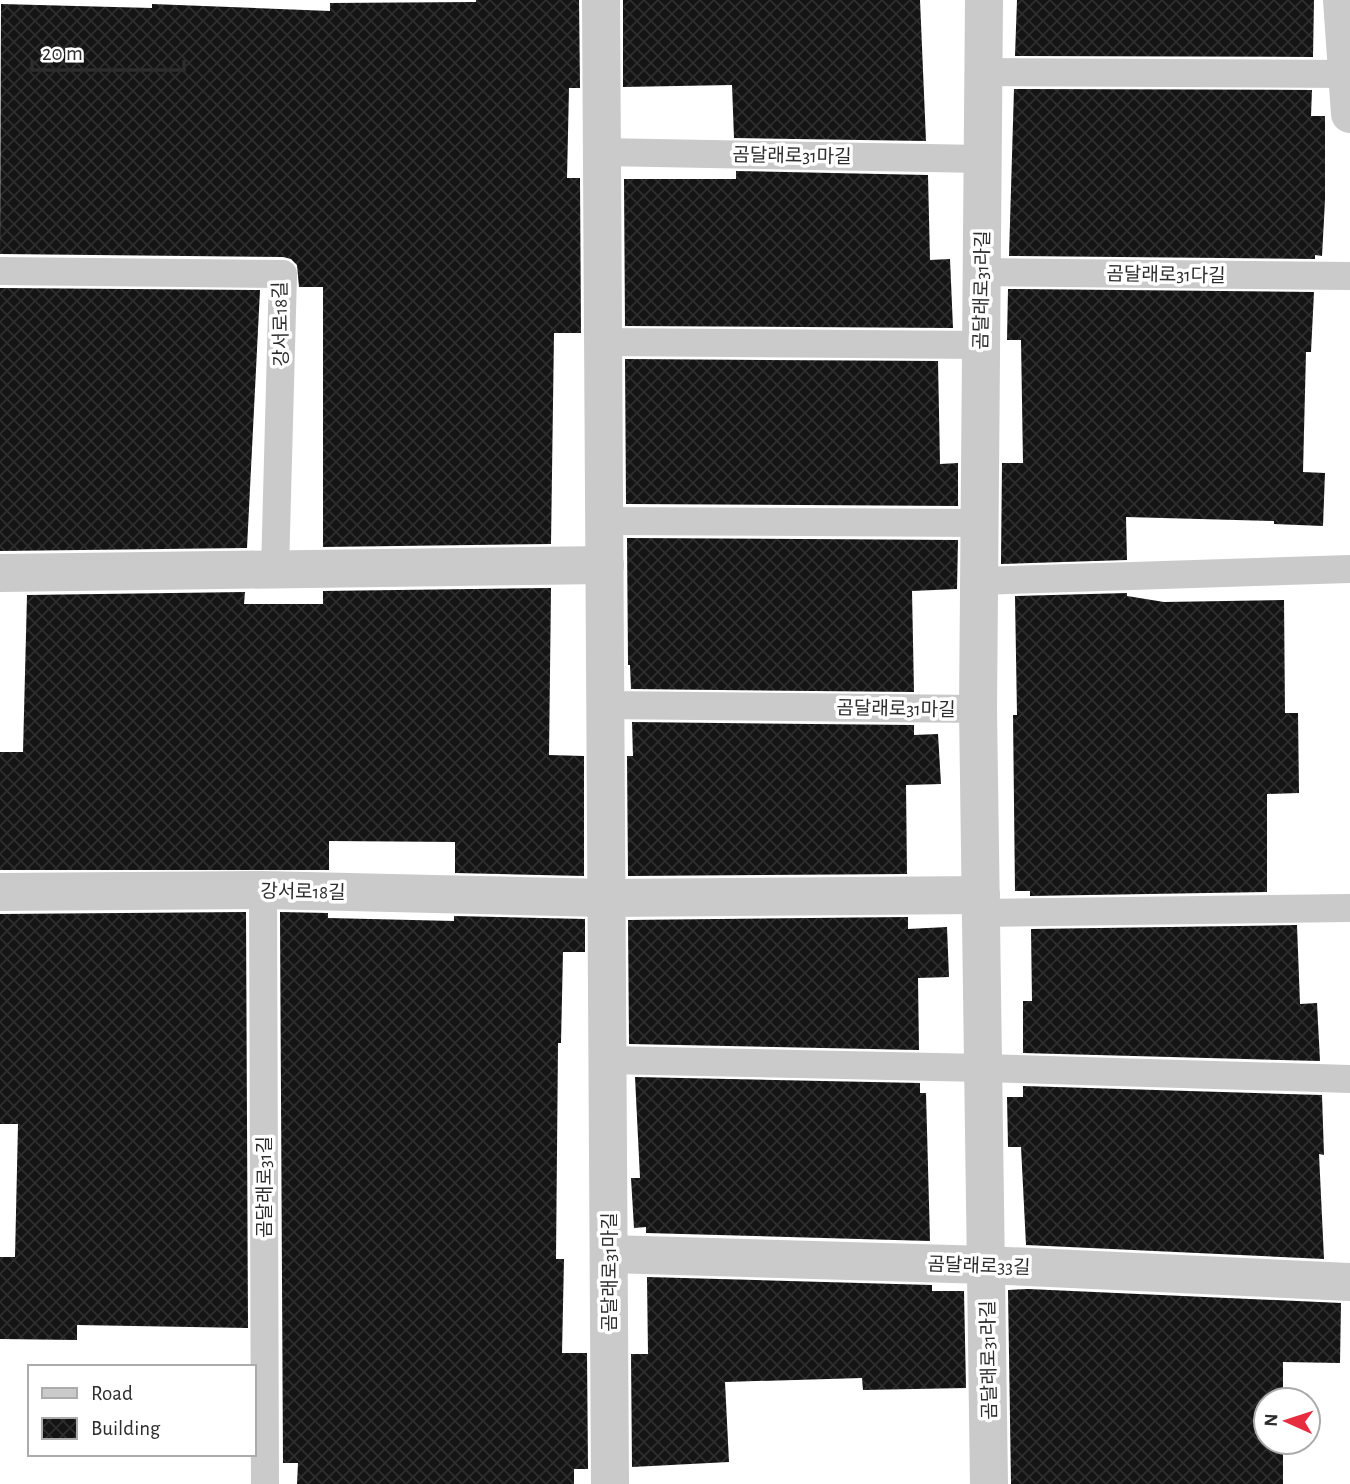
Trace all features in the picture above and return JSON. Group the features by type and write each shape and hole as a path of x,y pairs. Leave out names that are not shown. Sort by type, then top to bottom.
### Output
{"street":[{"name":"곰달래로31마길","path":"601,0 610,1484"},
{"name":"곰달래로31라길","path":"984,0 978,709 989,1484"},
{"path":"1342,0 1350,114"},
{"path":"0,573 605,565"},
{"name":"강서로18길","path":"0,892 263,890 606,898"},
{"path":"606,898 981,904"},
{"name":"곰달래로33길","path":"609,1254 986,1265 1350,1282"}],"lane":[{"path":"983,72 1347,74"},
{"name":"곰달래로31마길","path":"601,152 982,159"},
{"name":"강서로18길","path":"0,271 283,274 275,569"},
{"name":"곰달래로31다길","path":"981,271 1350,276"},
{"path":"602,342 980,345"},
{"path":"604,522 978,523"},
{"path":"978,581 1350,569"},
{"name":"곰달래로31마길","path":"604,705 978,709"},
{"name":"곰달래로31길","path":"263,890 265,1484"},
{"path":"981,904 1350,908"},
{"path":"607,1060 1350,1079"}],"building":[{"path":"579,0 580,88 569,88 567,178 580,178 581,333 554,333 551,544 323,547 323,287 299,287 297,265 291,259 283,257 0,254 1,4 152,8 152,4 330,11 330,3"},
{"path":"623,0 920,0 926,141 734,138 732,85 623,87"},
{"path":"1017,0 1314,0 1313,57 1015,56"},
{"path":"1014,89 1312,90 1311,116 1325,116 1322,256 1315,255 1315,259 1009,256"},
{"path":"736,171 928,175 930,260 950,259 953,328 625,326 624,179 736,179"},
{"path":"0,288 260,290 247,548 0,551"},
{"path":"1008,289 1314,292 1311,352 1306,352 1303,472 1325,473 1323,526 1274,524 1274,521 1126,517 1127,560 1001,564 1002,463 1023,463 1021,340 1007,340"},
{"path":"625,359 938,361 940,464 958,463 958,506 626,504"},
{"path":"627,538 958,540 957,589 912,591 914,692 631,689 628,665"},
{"path":"551,588 549,755 584,756 584,876 455,873 455,842 329,841 329,870 0,870 0,752 23,752 27,595 245,592 244,604 323,604 323,591"},
{"path":"1127,593 1127,596 1164,602 1284,600 1285,713 1298,713 1299,793 1267,794 1267,892 1030,896 1030,891 1015,891 1015,596"},
{"path":"632,722 914,725 914,735 938,734 941,784 906,785 907,874 628,876 627,756 633,756"},
{"path":"246,912 248,1328 77,1325 77,1340 0,1339 0,1257 15,1257 18,1124 0,1124 0,914"},
{"path":"280,912 328,913 328,918 454,921 454,916 585,919 585,952 563,952 561,1043 558,1043 556,1259 564,1259 562,1353 587,1353 588,1469 574,1469 574,1484 297,1484 298,1463 283,1463"},
{"path":"908,917 908,929 947,927 949,977 918,978 919,1050 629,1044 628,920"},
{"path":"1297,925 1300,1004 1317,1003 1320,1061 1023,1053 1023,1001 1032,1001 1031,929"},
{"path":"635,1077 920,1083 920,1093 926,1093 930,1241 646,1233 646,1227 634,1228 631,1178 640,1178"},
{"path":"1023,1086 1322,1095 1324,1155 1319,1154 1324,1259 1026,1245 1021,1147 1008,1147 1007,1097 1023,1097"},
{"path":"647,1277 932,1285 932,1291 964,1291 966,1388 863,1390 862,1378 725,1382 729,1462 632,1467 631,1354 648,1354"},
{"path":"1008,1290 1341,1303 1340,1363 1283,1362 1283,1386 1252,1386 1252,1456 1283,1456 1283,1484 1011,1484"}]}
